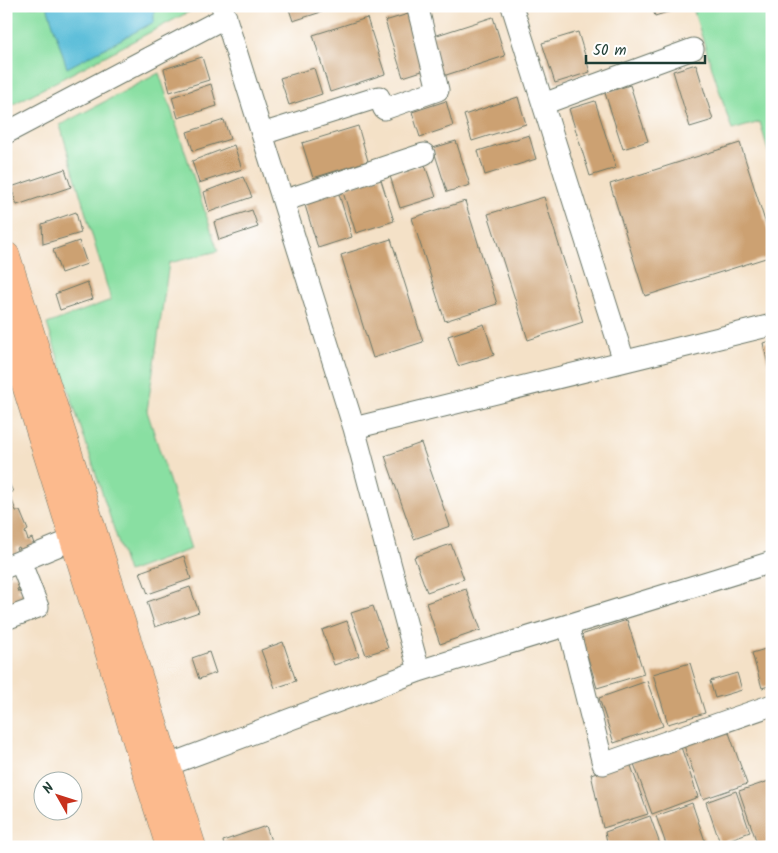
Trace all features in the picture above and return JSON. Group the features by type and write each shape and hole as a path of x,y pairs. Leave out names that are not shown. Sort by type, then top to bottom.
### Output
{"main road":[{"path":"6,256 157,770 170,847"},
{"path":"6,321 74,540 157,770 192,847"}],"street":[{"path":"512,6 624,361"},
{"path":"262,134 379,97 384,109 438,90 418,9"},
{"path":"6,133 224,11 354,428 419,671"},
{"path":"543,104 693,49"},
{"path":"283,201 424,154"},
{"path":"354,428 772,325"},
{"path":"6,619 38,607 13,564 74,540"},
{"path":"157,770 419,671 772,562"},
{"path":"568,625 603,764 754,709 772,705"}],"green space":[{"path":"6,6 200,6 6,108"},
{"path":"692,6 772,6 772,165 760,122 732,130"},
{"path":"159,73 218,251 169,263 147,411 191,549 128,572 47,324 111,300 60,125"}],"water":[{"path":"47,6 154,6 154,22 67,68"}],"building":[{"path":"288,6 337,6 337,7 293,21"},
{"path":"652,6 683,6 683,7 655,16"},
{"path":"408,14 425,70 403,77 385,21"},
{"path":"493,17 505,56 440,77 428,38"},
{"path":"367,18 385,74 330,92 313,35"},
{"path":"578,32 590,72 555,83 542,43"},
{"path":"202,57 209,80 170,92 164,69"},
{"path":"696,64 713,120 690,127 673,71"},
{"path":"314,68 322,94 289,105 280,78"},
{"path":"211,84 217,106 178,118 172,97"},
{"path":"630,85 648,141 623,149 605,93"},
{"path":"518,97 526,124 472,141 464,115"},
{"path":"446,101 453,126 420,137 412,112"},
{"path":"595,101 616,168 590,176 569,109"},
{"path":"224,120 230,139 193,151 187,132"},
{"path":"358,126 368,161 313,178 302,143"},
{"path":"529,135 536,159 485,175 478,151"},
{"path":"456,141 470,185 447,192 433,148"},
{"path":"740,143 772,243 772,256 645,296 610,184"},
{"path":"234,145 242,169 199,183 192,161"},
{"path":"425,165 436,197 400,208 390,176"},
{"path":"65,169 71,187 17,205 11,187"},
{"path":"243,177 252,197 209,212 204,192"},
{"path":"380,177 394,221 356,233 342,189"},
{"path":"338,191 352,237 318,248 304,202"},
{"path":"544,197 583,322 528,340 488,214"},
{"path":"465,201 497,304 445,321 412,218"},
{"path":"252,210 258,227 219,240 214,222"},
{"path":"76,212 81,233 43,244 42,224"},
{"path":"391,239 423,342 373,358 341,255"},
{"path":"79,241 87,264 61,273 53,250"},
{"path":"87,282 93,299 60,310 55,294"},
{"path":"484,324 494,355 458,366 448,336"},
{"path":"772,341 772,377 771,377 763,343"},
{"path":"421,443 450,526 414,539 385,456"},
{"path":"6,476 13,492 9,493 16,511 20,511 28,530 25,532 28,540 32,538 36,550 21,552 19,547 16,548 18,552 6,561"},
{"path":"451,544 464,579 427,592 414,557"},
{"path":"184,556 191,579 148,594 140,572"},
{"path":"21,573 21,588 17,589 18,592 22,591 31,606 6,614 6,581 10,580 9,577"},
{"path":"190,587 199,612 155,627 147,602"},
{"path":"466,589 481,630 440,644 426,603"},
{"path":"373,606 388,648 366,655 351,613"},
{"path":"627,620 644,674 597,688 581,635"},
{"path":"347,621 359,656 334,665 322,630"},
{"path":"283,642 296,681 275,688 261,650"},
{"path":"772,647 772,685 762,688 752,653"},
{"path":"209,652 216,673 199,679 192,658"},
{"path":"690,663 705,713 668,724 653,674"},
{"path":"737,673 742,690 715,698 710,681"},
{"path":"647,681 663,726 614,743 599,698"},
{"path":"726,724 747,784 703,799 682,740"},
{"path":"680,744 698,797 652,814 633,761"},
{"path":"629,760 648,814 603,828 591,774"},
{"path":"772,780 772,841 758,846 739,791"},
{"path":"736,791 750,832 720,843 706,802"},
{"path":"692,803 707,847 667,847 656,816"},
{"path":"650,816 661,847 608,847 605,832"},
{"path":"266,826 273,847 224,847 223,841"}]}
